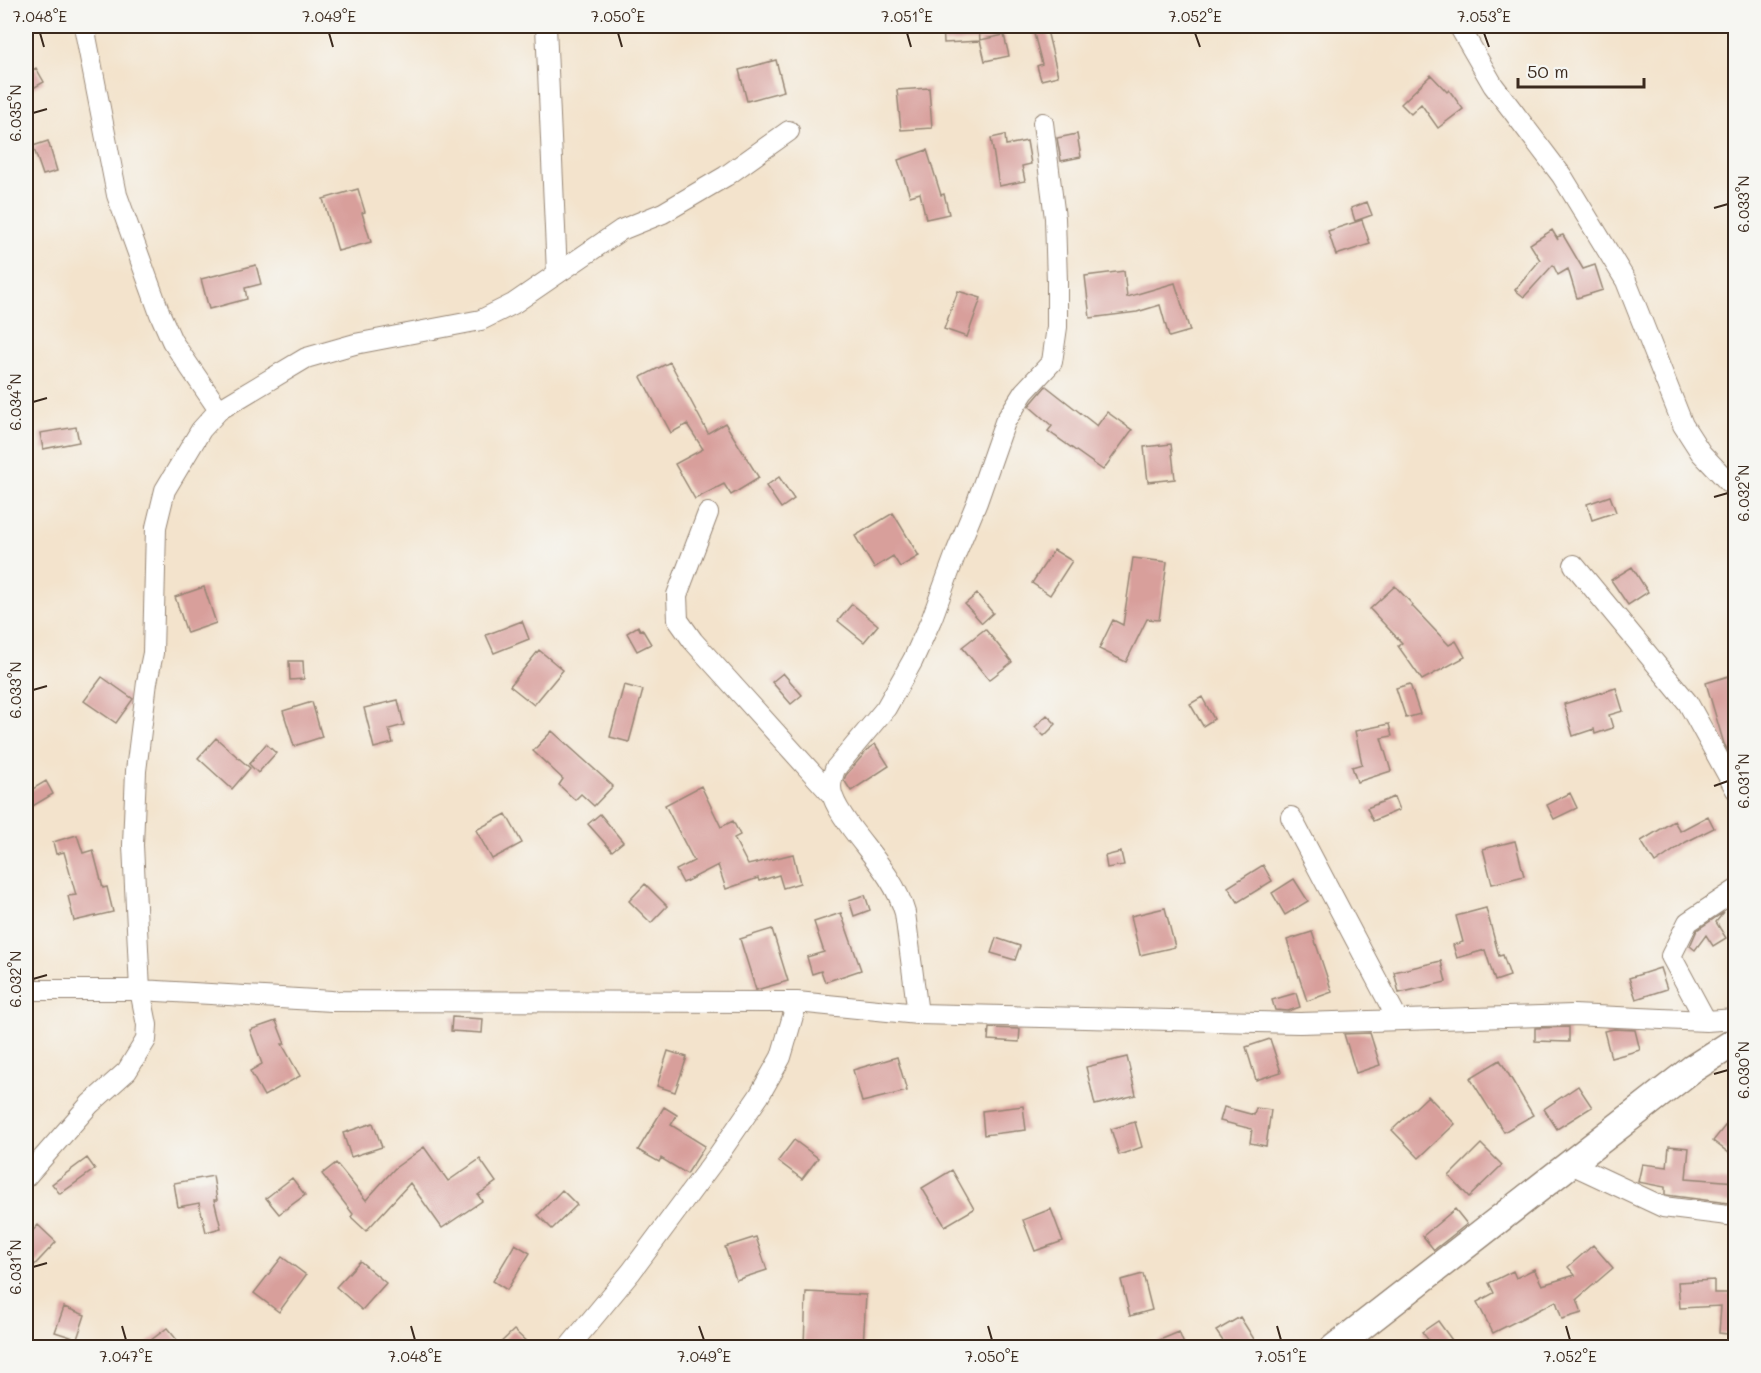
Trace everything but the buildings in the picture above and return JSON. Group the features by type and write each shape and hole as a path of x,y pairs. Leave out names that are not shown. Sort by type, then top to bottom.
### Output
{"main road":[{"path":"1334,1347 1692,1069 1736,1041"}],"street":[{"path":"84,26 121,205 172,341 219,410"},
{"path":"546,26 557,273"},
{"path":"1459,26 1493,85 1562,176 1626,281 1683,425 1701,453 1736,490"},
{"path":"832,795 831,782 835,769 886,708 918,650 978,502 1005,422 1024,392 1052,362 1057,327 1055,218 1043,123"},
{"path":"26,1177 90,1104 127,1071 146,1040 147,1024 140,990 133,845 135,771 153,652 156,526 165,490 201,430 219,410 306,358 365,341 482,320 513,304 621,230 663,213 726,176 789,131"},
{"path":"708,513 677,595 678,620 693,641 832,795 839,811 891,882 901,899 905,913 918,1014"},
{"path":"1574,566 1688,703 1736,790"},
{"path":"1291,817 1398,1020"},
{"path":"1706,1021 1671,956 1688,922 1736,890"},
{"path":"26,990 140,990 332,1001 797,1002 918,1014 1300,1023 1573,1015 1706,1021 1736,1019"},
{"path":"568,1347 631,1272 759,1096 782,1057 797,1002"},
{"path":"1569,1163 1663,1207 1736,1216"}]}
